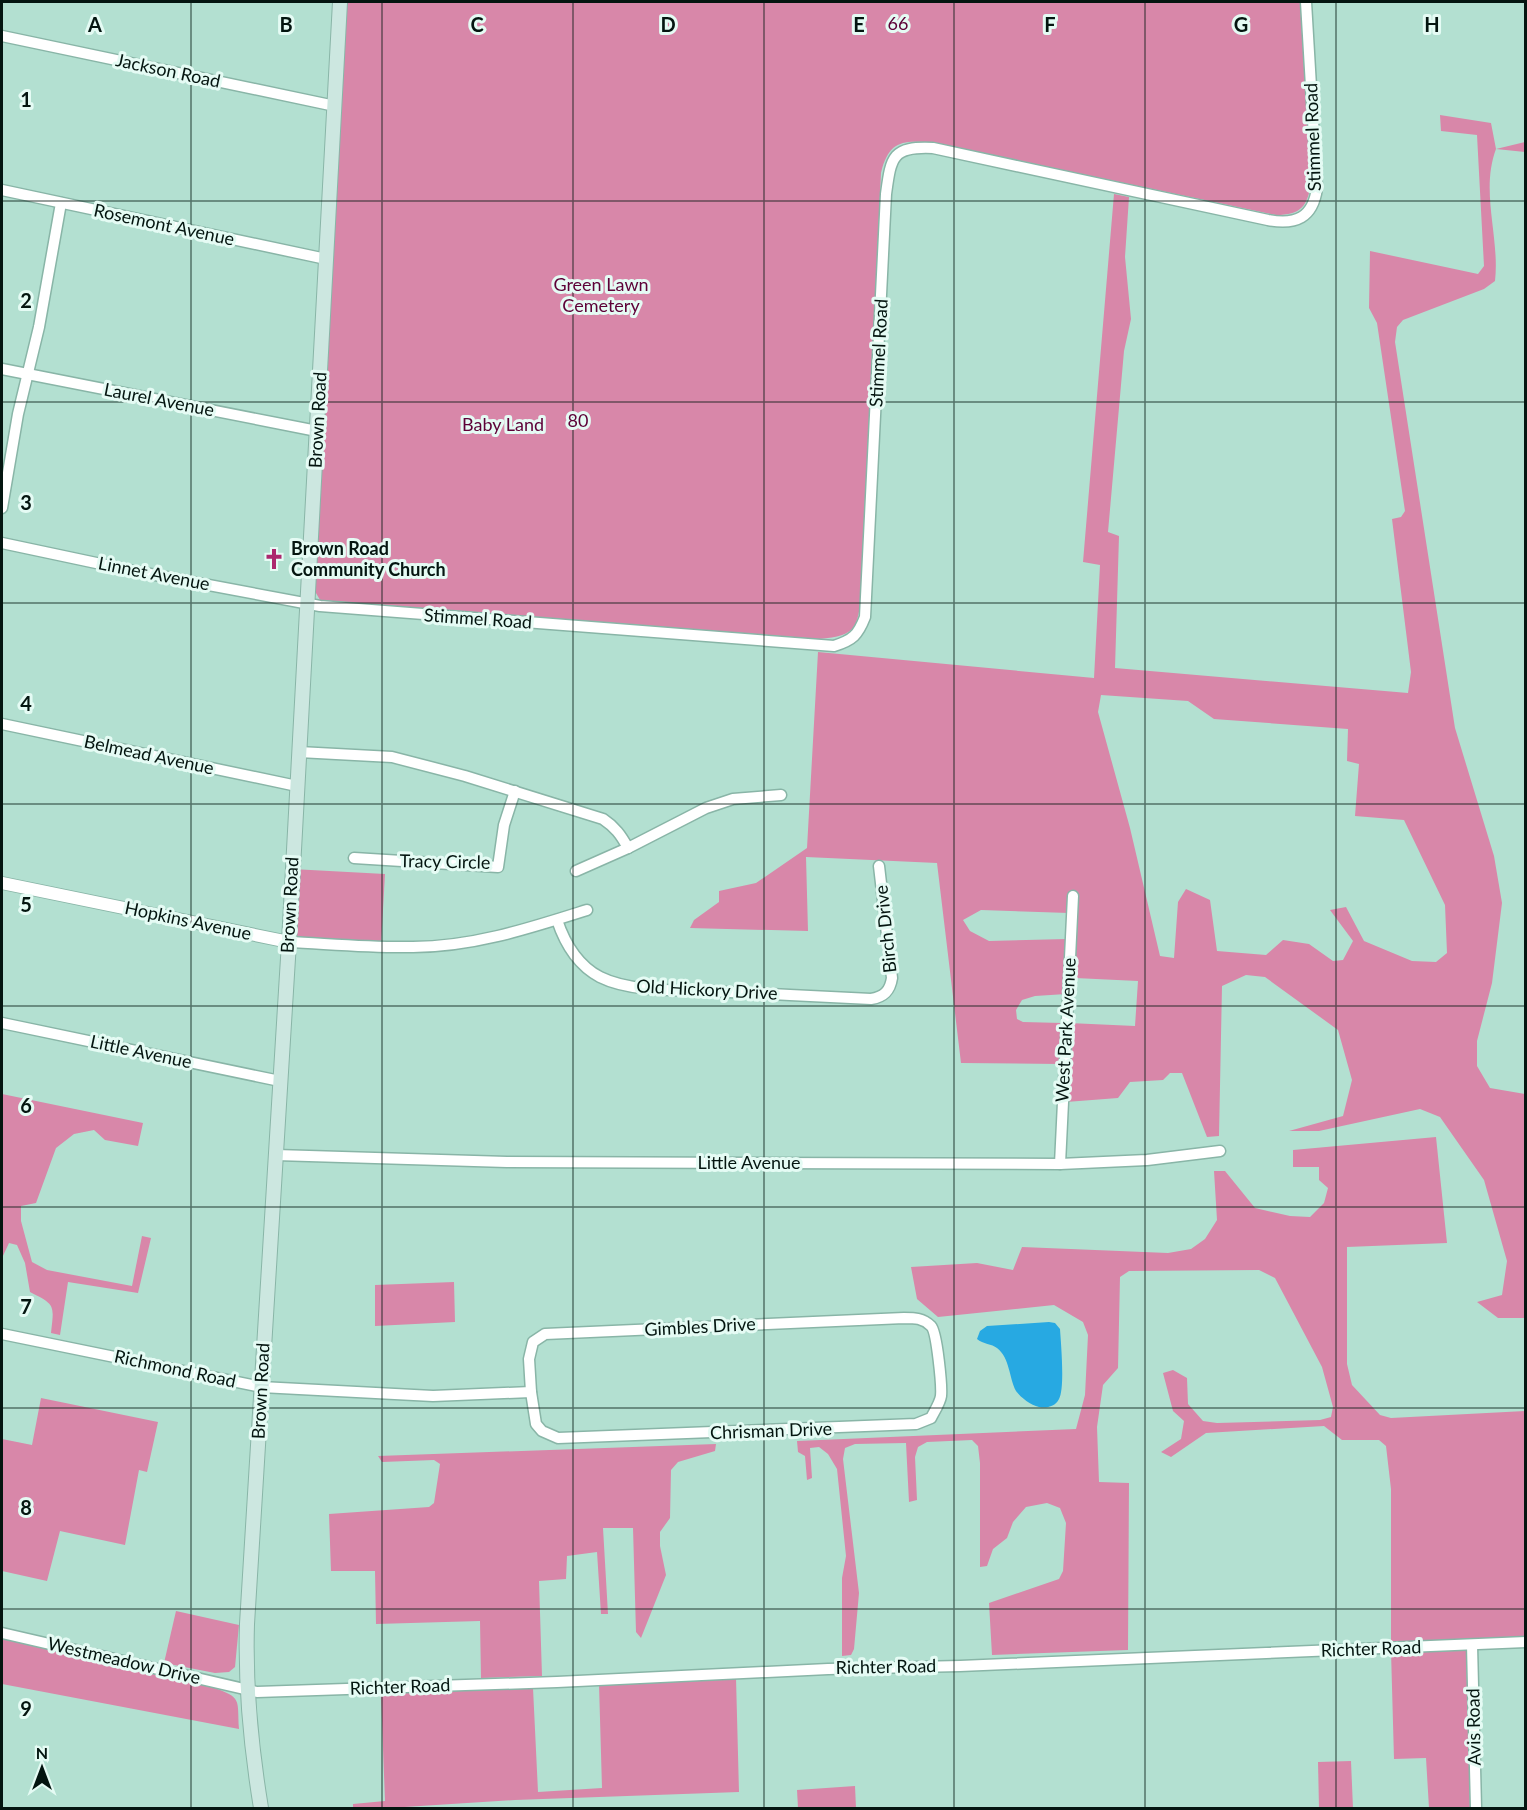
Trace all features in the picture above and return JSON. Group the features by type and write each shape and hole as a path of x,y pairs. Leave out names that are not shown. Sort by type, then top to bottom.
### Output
{"main road":[{"name":"Brown Road","path":"261,1809 249,1729 246,1690 247,1624 289,942 340,2"}],"street":[{"name":"Stimmel Road","path":"308,604 834,646 848,642 860,631 865,617 886,194 890,166 898,153 913,147 933,148 1278,222 1293,220 1307,214 1315,202 1317,188 1306,2"},
{"name":"Jackson Road","path":"2,36 335,106"},
{"name":"Rosemont Avenue","path":"2,190 326,259"},
{"path":"2,508 27,374 39,327 61,203"},
{"name":"Laurel Avenue","path":"2,369 317,431"},
{"name":"Linnet Avenue","path":"2,543 308,604"},
{"name":"Belmead Avenue","path":"2,723 297,786"},
{"path":"299,752 392,757 465,776 603,819 621,834 628,848"},
{"name":"Tracy Circle","path":"354,858 498,867 504,825 514,791"},
{"path":"576,871 628,848 706,808 733,799 781,795"},
{"name":"Birch Drive","path":"879,866 892,978 887,992"},
{"name":"Hopkins Avenue","path":"2,883 289,942 414,947 497,937 587,910"},
{"name":"West Park Avenue","path":"1060,1164 1073,896"},
{"name":"Old Hickory Drive","path":"557,920 568,946 581,964 598,976 616,983 666,989 871,999 887,992"},
{"name":"Little Avenue","path":"2,1023 279,1081"},
{"name":"Little Avenue","path":"276,1155 507,1162 1060,1164 1147,1160 1220,1151"},
{"name":"Chrisman Drive","path":"531,1392 536,1424 542,1431 558,1438 916,1424 932,1418 941,1397 934,1330 921,1318"},
{"name":"Gimbles Drive","path":"531,1392 529,1359 533,1342 545,1334 921,1318"},
{"name":"Richmond Road","path":"2,1334 261,1387 433,1396 531,1392"},
{"name":"Westmeadow Drive","path":"2,1633 246,1690"},
{"name":"Richter Road","path":"246,1690 269,1692 557,1682 828,1669 960,1666 1526,1642"},
{"name":"Avis Road","path":"1472,1645 1476,1809"}],"green space":[{"name":"Green Lawn Cemetery","path":"346,2 1300,2 1310,190 1302,208 1285,215 1276,215 934,143 906,142 893,148 884,162 881,173 862,592 859,614 853,628 841,635 819,639 320,600 315,584"},
{"path":"1440,115 1491,123 1496,149 1490,182 1496,264 1495,281 1484,289 1403,320 1397,327 1395,342 1455,728 1494,856 1502,903 1492,983 1477,1041 1477,1066 1490,1088 1525,1094 1525,1318 1498,1318 1477,1302 1502,1295 1507,1261 1484,1180 1440,1117 1420,1109 1319,1131 1289,1131 1343,1116 1352,1080 1338,1030 1265,977 1246,975 1222,986 1219,1136 1207,1137 1182,1073 1170,1073 1163,1080 1130,1082 1118,1098 1066,1102 1069,1023 1135,1026 1138,981 1075,978 1078,892 1070,891 1069,913 981,910 963,920 970,931 989,941 1067,939 1066,994 1035,996 1022,1000 1016,1010 1017,1019 1023,1022 1062,1023 1060,1064 961,1063 937,863 806,857 808,931 690,928 694,920 719,902 719,891 756,883 807,848 818,652 1094,678 1100,565 1083,562 1114,194 1129,197 1125,257 1131,319 1124,351 1108,532 1119,536 1115,668 1408,693 1411,672 1392,519 1401,517 1405,511 1377,323 1369,308 1370,251 1478,274 1484,266 1477,135 1441,131","holes":["1101,695 1188,701 1214,719 1348,729 1347,761 1359,764 1355,816 1404,820 1445,905 1447,953 1436,962 1412,961 1364,941 1346,907 1330,910 1353,941 1343,960 1333,961 1309,944 1283,940 1266,955 1217,951 1210,900 1186,889 1178,902 1174,958 1160,956 1130,828 1098,712"]},
{"path":"1525,142 1525,152 1496,149"},
{"path":"292,869 385,874 381,945 290,940"},
{"path":"2,1094 143,1123 138,1146 105,1140 94,1130 74,1134 56,1148 36,1203 21,1206 21,1221 32,1262 47,1270 132,1286 142,1236 151,1238 138,1293 68,1282 60,1335 51,1333 53,1311 49,1303 30,1292 25,1263 17,1245 9,1243 2,1258"},
{"path":"1436,1137 1447,1243 1347,1247 1347,1364 1352,1385 1380,1415 1391,1418 1525,1411 1525,1638 1391,1644 1391,1489 1386,1446 1379,1440 1342,1440 1324,1426 1206,1433 1171,1457 1161,1452 1181,1439 1184,1421 1173,1411 1163,1373 1173,1370 1187,1378 1188,1404 1203,1421 1217,1423 1320,1420 1331,1417 1333,1407 1322,1367 1275,1278 1259,1270 1129,1271 1120,1277 1118,1368 1103,1385 1097,1427 1099,1482 1129,1483 1128,1650 992,1655 989,1603 1059,1579 1063,1571 1066,1523 1060,1508 1047,1503 1026,1507 1013,1522 1007,1538 993,1549 987,1566 980,1567 980,1463 978,1446 972,1440 927,1442 918,1447 915,1457 917,1500 909,1502 906,1443 855,1444 845,1448 843,1459 859,1593 854,1649 851,1655 842,1656 842,1578 846,1556 837,1469 828,1454 819,1447 810,1448 812,1478 807,1480 805,1456 798,1452 797,1441 1076,1429 1085,1395 1088,1335 1083,1322 1054,1305 938,1317 917,1299 911,1267 977,1263 1013,1270 1022,1247 1168,1253 1191,1249 1205,1239 1217,1220 1214,1171 1225,1171 1255,1208 1290,1216 1310,1217 1324,1203 1328,1188 1319,1180 1319,1167 1293,1167 1293,1150"},
{"path":"454,1282 455,1322 375,1326 375,1285"},
{"path":"41,1398 158,1422 147,1472 139,1470 125,1545 60,1531 47,1581 2,1571 2,1439 32,1445"},
{"path":"716,1444 715,1451 678,1462 671,1470 670,1518 660,1532 660,1546 666,1575 641,1638 636,1632 633,1528 603,1528 608,1614 601,1614 597,1552 567,1556 566,1579 539,1581 542,1676 481,1678 480,1621 376,1624 375,1571 331,1571 329,1514 429,1507 434,1503 440,1464 434,1460 382,1462 378,1456"},
{"path":"176,1611 239,1625 235,1667 229,1672 215,1673 164,1663"},
{"path":"2,1638 212,1687 234,1697 238,1705 239,1729 2,1684"},
{"path":"1466,1648 1470,1808 1429,1808 1426,1758 1394,1759 1391,1651"},
{"path":"736,1678 739,1792 353,1808 353,1804 385,1801 381,1694 533,1688 538,1792 602,1788 599,1684"},
{"path":"1351,1761 1353,1808 1319,1808 1318,1762"},
{"path":"855,1786 856,1808 798,1808 797,1790"}],"water":[{"path":"1055,1323 1060,1329 1062,1386 1059,1399 1055,1404 1039,1407 1026,1401 1016,1391 1001,1352 977,1339 980,1331 987,1326"}],"place":[{"name":"Brown Road Community Church","path":"274,559"}],"park label":[{"name":"66","path":"898,24"},
{"name":"80","path":"578,421"},
{"name":"Baby Land","path":"503,425"}]}
